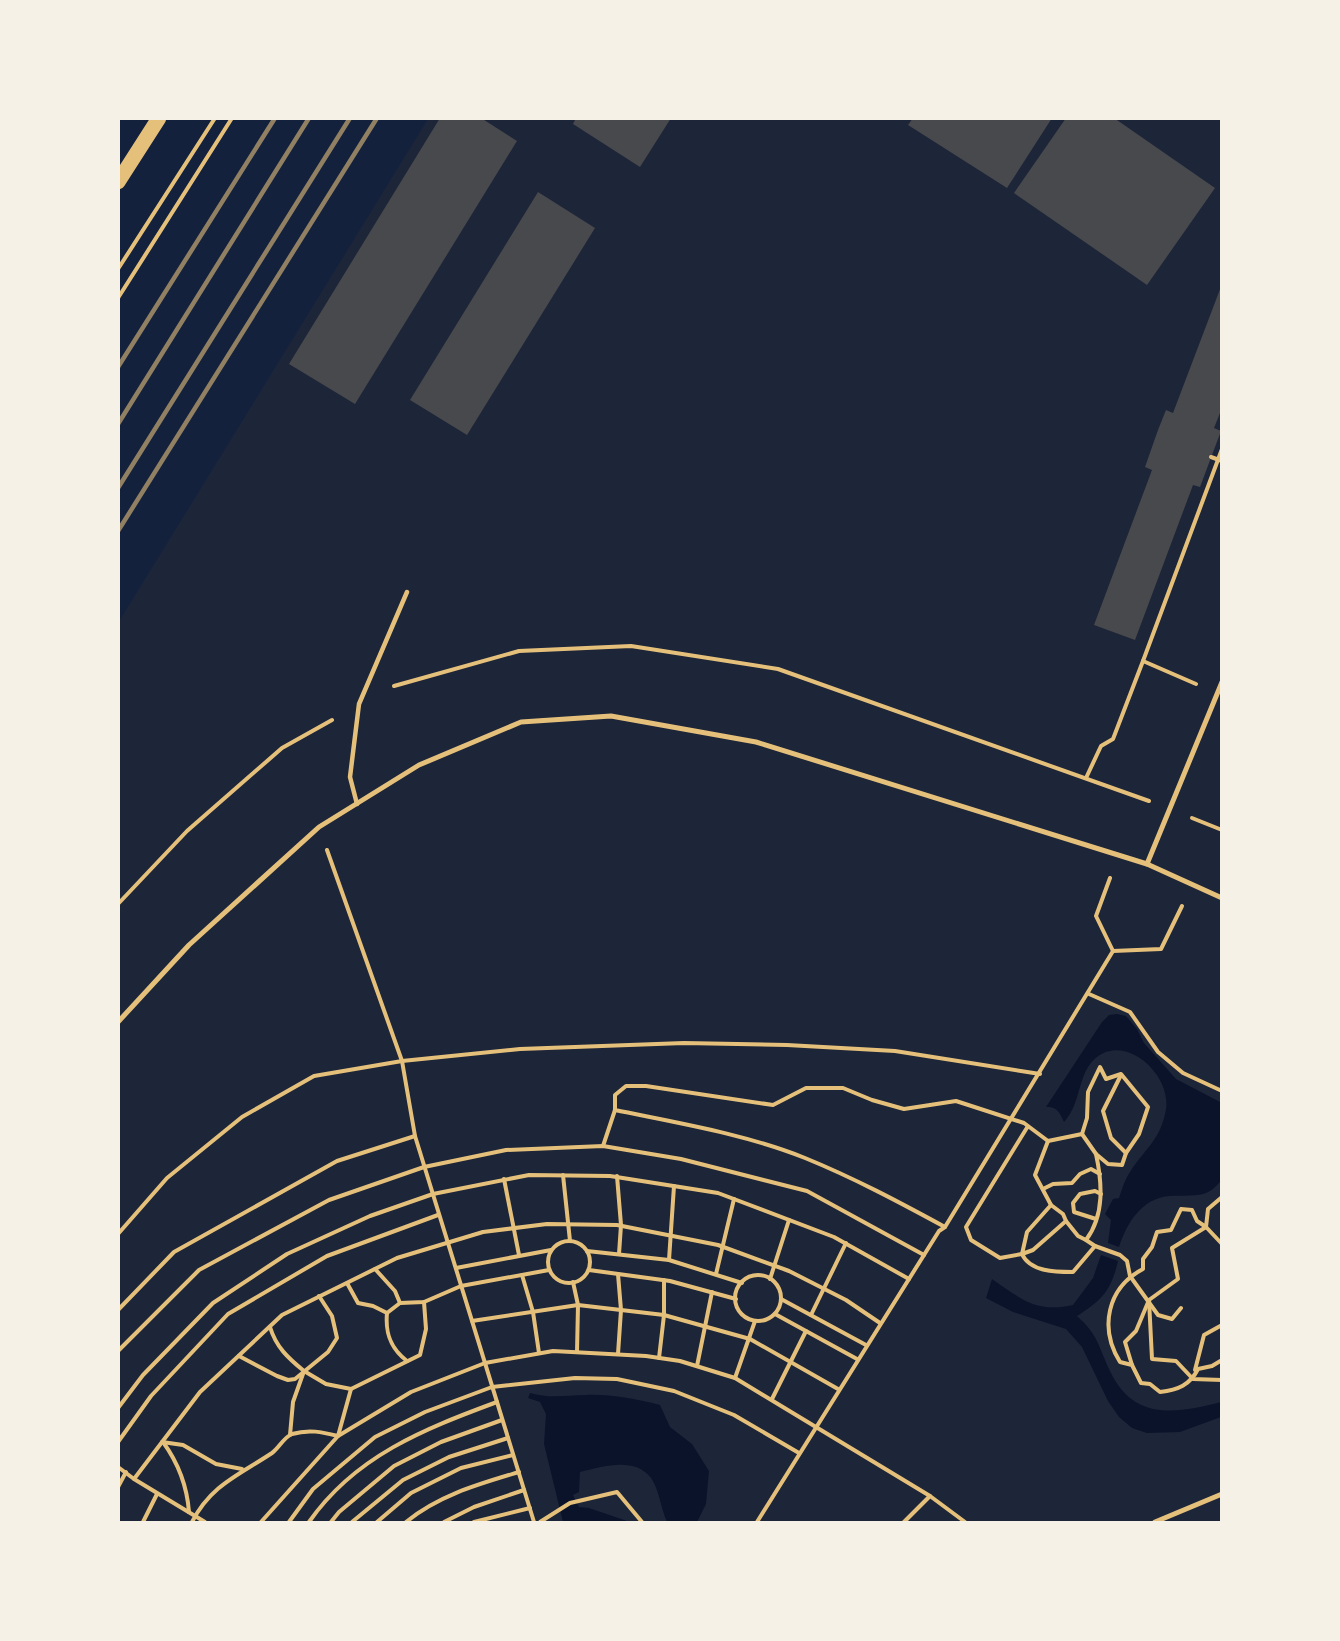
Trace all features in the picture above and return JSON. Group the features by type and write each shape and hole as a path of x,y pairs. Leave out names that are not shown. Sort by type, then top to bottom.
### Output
{"main road":[{"path":"118,182 159,118"}],"street":[{"path":"1147,864 1221,682"},
{"path":"118,1022 189,945 319,827 419,765 521,722 611,716 756,742 1147,864 1221,898"},
{"path":"1155,1522 1221,1494"}],"lane":[{"path":"357,804 350,777 359,704 407,592"}],"path":[{"path":"118,270 215,118"},
{"path":"118,298 232,118"},
{"path":"1086,778 1101,746 1113,740 1219,461 1221,449"},
{"path":"1211,457 1219,461"},
{"path":"1143,661 1218,693"},
{"path":"319,827 402,1061 415,1136 534,1522"},
{"path":"1113,951 1096,916 1120,855"},
{"path":"1113,951 1161,949 1192,885"},
{"path":"757,1522 857,1359 939,1231 945,1227 1089,994 1113,951"},
{"path":"1089,994 1130,1012 1158,1052 1183,1073 1221,1091"},
{"path":"118,1234 167,1179 242,1117 314,1076 402,1061 520,1049 684,1043 787,1045 895,1051 1040,1074"},
{"path":"1082,1134 1087,1118 1088,1092 1100,1067 1106,1078 1121,1074"},
{"path":"1082,1134 1096,1154 1108,1164 1122,1165 1126,1153 1139,1134 1148,1107 1121,1074"},
{"path":"1121,1074 1103,1111 1111,1137 1126,1153"},
{"path":"603,1146 615,1110 615,1095 626,1086 646,1086 773,1105 806,1088 843,1088 872,1100 904,1109 956,1101 1028,1126 1048,1141 1082,1134"},
{"path":"615,1110 700,1127 804,1158 877,1190 945,1227"},
{"path":"1028,1126 966,1227 971,1240 1000,1258 1022,1254 1033,1250 1066,1221"},
{"path":"118,1310 174,1252 337,1161 415,1136"},
{"path":"1048,1141 1035,1175 1050,1205 1064,1214 1066,1221 1078,1236 1095,1246 1120,1255 1127,1261 1130,1276 1158,1315 1172,1319 1181,1308"},
{"path":"118,1351 199,1270 329,1200 424,1167 506,1150 603,1146 681,1159 807,1191 924,1255"},
{"path":"1086,1240 1096,1219 1102,1194 1096,1154"},
{"path":"1043,1189 1053,1184 1072,1183 1080,1174 1091,1169 1100,1174"},
{"path":"118,1408 142,1375 213,1303 286,1254 369,1216 433,1194 529,1174 617,1176 718,1193 846,1243 909,1279"},
{"path":"563,1175 570,1241"},
{"path":"617,1176 621,1225 619,1254"},
{"path":"504,1179 519,1255"},
{"path":"669,1260 674,1186"},
{"path":"1096,1219 1074,1212 1073,1203 1080,1194 1095,1191 1102,1194"},
{"path":"1206,1227 1208,1209 1221,1197"},
{"path":"716,1274 734,1199"},
{"path":"1050,1205 1027,1232 1022,1254 1025,1260 1037,1268 1055,1272 1073,1272 1095,1246"},
{"path":"1132,1365 1119,1362 1110,1346 1109,1307 1130,1276 1143,1269 1143,1259 1152,1247 1157,1232 1171,1230 1181,1209 1192,1210 1197,1221 1206,1227 1221,1244"},
{"path":"118,1442 151,1396 228,1314 327,1256 438,1215"},
{"path":"770,1279 789,1220"},
{"path":"134,1479 200,1392 282,1315 397,1258 483,1232 567,1225 621,1225 723,1247 775,1266 826,1290 880,1323"},
{"path":"1206,1227 1172,1248 1178,1280 1149,1300 1136,1331 1125,1342 1132,1365 1141,1383 1150,1384 1160,1392 1177,1390 1193,1379 1198,1369 1212,1366 1221,1360"},
{"path":"570,1241 583,1245 587,1251 590,1264 585,1276 573,1282 559,1281 549,1270 552,1250 557,1244 570,1241"},
{"path":"811,1315 826,1290 846,1243"},
{"path":"456,1268 552,1250"},
{"path":"587,1251 669,1260 742,1283"},
{"path":"375,1269 395,1291 400,1303"},
{"path":"407,1362 397,1354 386,1329 387,1313 400,1303 424,1302 461,1286 549,1270"},
{"path":"588,1270 664,1280 736,1299"},
{"path":"618,1274 621,1310 618,1354"},
{"path":"522,1275 533,1312 538,1353"},
{"path":"755,1275 770,1279 776,1284 781,1299 775,1314 769,1319 755,1321 742,1315 736,1299 742,1283 755,1275"},
{"path":"658,1358 664,1315 664,1280"},
{"path":"573,1282 578,1305 577,1352"},
{"path":"347,1283 357,1303 373,1306 387,1313"},
{"path":"697,1366 712,1292"},
{"path":"239,1356 255,1367 288,1380 296,1378 328,1352 337,1338 332,1316 319,1296"},
{"path":"781,1299 866,1345"},
{"path":"1149,1300 1152,1359 1176,1361 1193,1379 1221,1380"},
{"path":"270,1327 274,1341 286,1356 304,1371 326,1384 351,1389 420,1355 426,1329 424,1302"},
{"path":"472,1321 578,1305 664,1315 750,1339 838,1389"},
{"path":"775,1314 857,1359"},
{"path":"735,1378 755,1321"},
{"path":"1193,1379 1204,1335 1221,1325"},
{"path":"772,1399 806,1331"},
{"path":"261,1522 338,1436 411,1392 485,1363 538,1353 577,1352 658,1358 697,1366 735,1378 930,1496 965,1522"},
{"path":"290,1435 293,1402 304,1371"},
{"path":"289,1522 313,1489 375,1437 425,1412 492,1387 575,1378 617,1380 674,1391 734,1415 799,1452"},
{"path":"338,1436 351,1389"},
{"path":"309,1522 325,1500 384,1451 433,1426 497,1402"},
{"path":"332,1522 339,1512 394,1466 441,1442 502,1420"},
{"path":"192,1522 215,1489 242,1469 273,1452 290,1435 316,1430 338,1436"},
{"path":"352,1522 403,1480 449,1457 508,1438"},
{"path":"162,1442 183,1445 216,1464 242,1469"},
{"path":"162,1442 175,1458 183,1478 189,1513"},
{"path":"377,1522 411,1493 461,1468 513,1455"},
{"path":"118,1467 157,1494 205,1522"},
{"path":"118,1487 126,1472"},
{"path":"406,1522 422,1509 464,1489 519,1472"},
{"path":"444,1522 474,1507 524,1490"},
{"path":"540,1522 570,1503 617,1492 642,1522"},
{"path":"143,1522 157,1494"},
{"path":"904,1522 930,1496"},
{"path":"474,1522 530,1508"}],"shaded area":[{"path":"428,119 1221,119 1221,1522 119,1522 118,623"},
{"path":"1109,1015 1126,1016 1137,1029 1144,1043 1176,1079 1222,1103 1221,1181 1210,1191 1202,1194 1169,1196 1150,1202 1131,1221 1119,1247 1108,1243 1111,1220 1105,1214 1113,1199 1119,1198 1128,1175 1152,1143 1164,1120 1166,1096 1162,1083 1145,1062 1133,1054 1109,1051 1091,1063 1074,1106 1064,1122 1055,1109 1046,1107 1102,1022"},
{"path":"1101,1255 1118,1261 1112,1280 1104,1294 1077,1316 1094,1336 1120,1387 1131,1399 1158,1410 1188,1409 1221,1402 1221,1417 1180,1432 1147,1433 1132,1428 1119,1417 1108,1401 1082,1347 1066,1329 1013,1312 986,1298 992,1279 1021,1298 1039,1306 1073,1305 1093,1278"},
{"path":"530,1393 551,1396 614,1396 660,1405 670,1427 692,1444 709,1471 706,1504 697,1522 667,1522 651,1478 636,1467 617,1465 580,1472 579,1492 573,1495 579,1507 589,1508 630,1522 563,1522 544,1444 546,1414 540,1402 528,1398"}],"building":[{"path":"440,118 481,118 517,141 355,404 289,364"},
{"path":"576,118 671,118 640,167 573,124"},
{"path":"913,118 1052,118 1007,188 908,125"},
{"path":"1066,118 1114,118 1215,188 1147,285 1014,193"},
{"path":"538,192 595,228 467,435 410,400"},
{"path":"1222,284 1222,408 1214,428 1221,431 1200,487 1193,485 1135,640 1094,625 1152,470 1145,467 1158,430 1166,410 1173,413"}],"railway":[{"path":"118,367 275,118"},
{"path":"118,424 309,118"},
{"path":"118,488 350,118"},
{"path":"118,531 377,118"}]}
